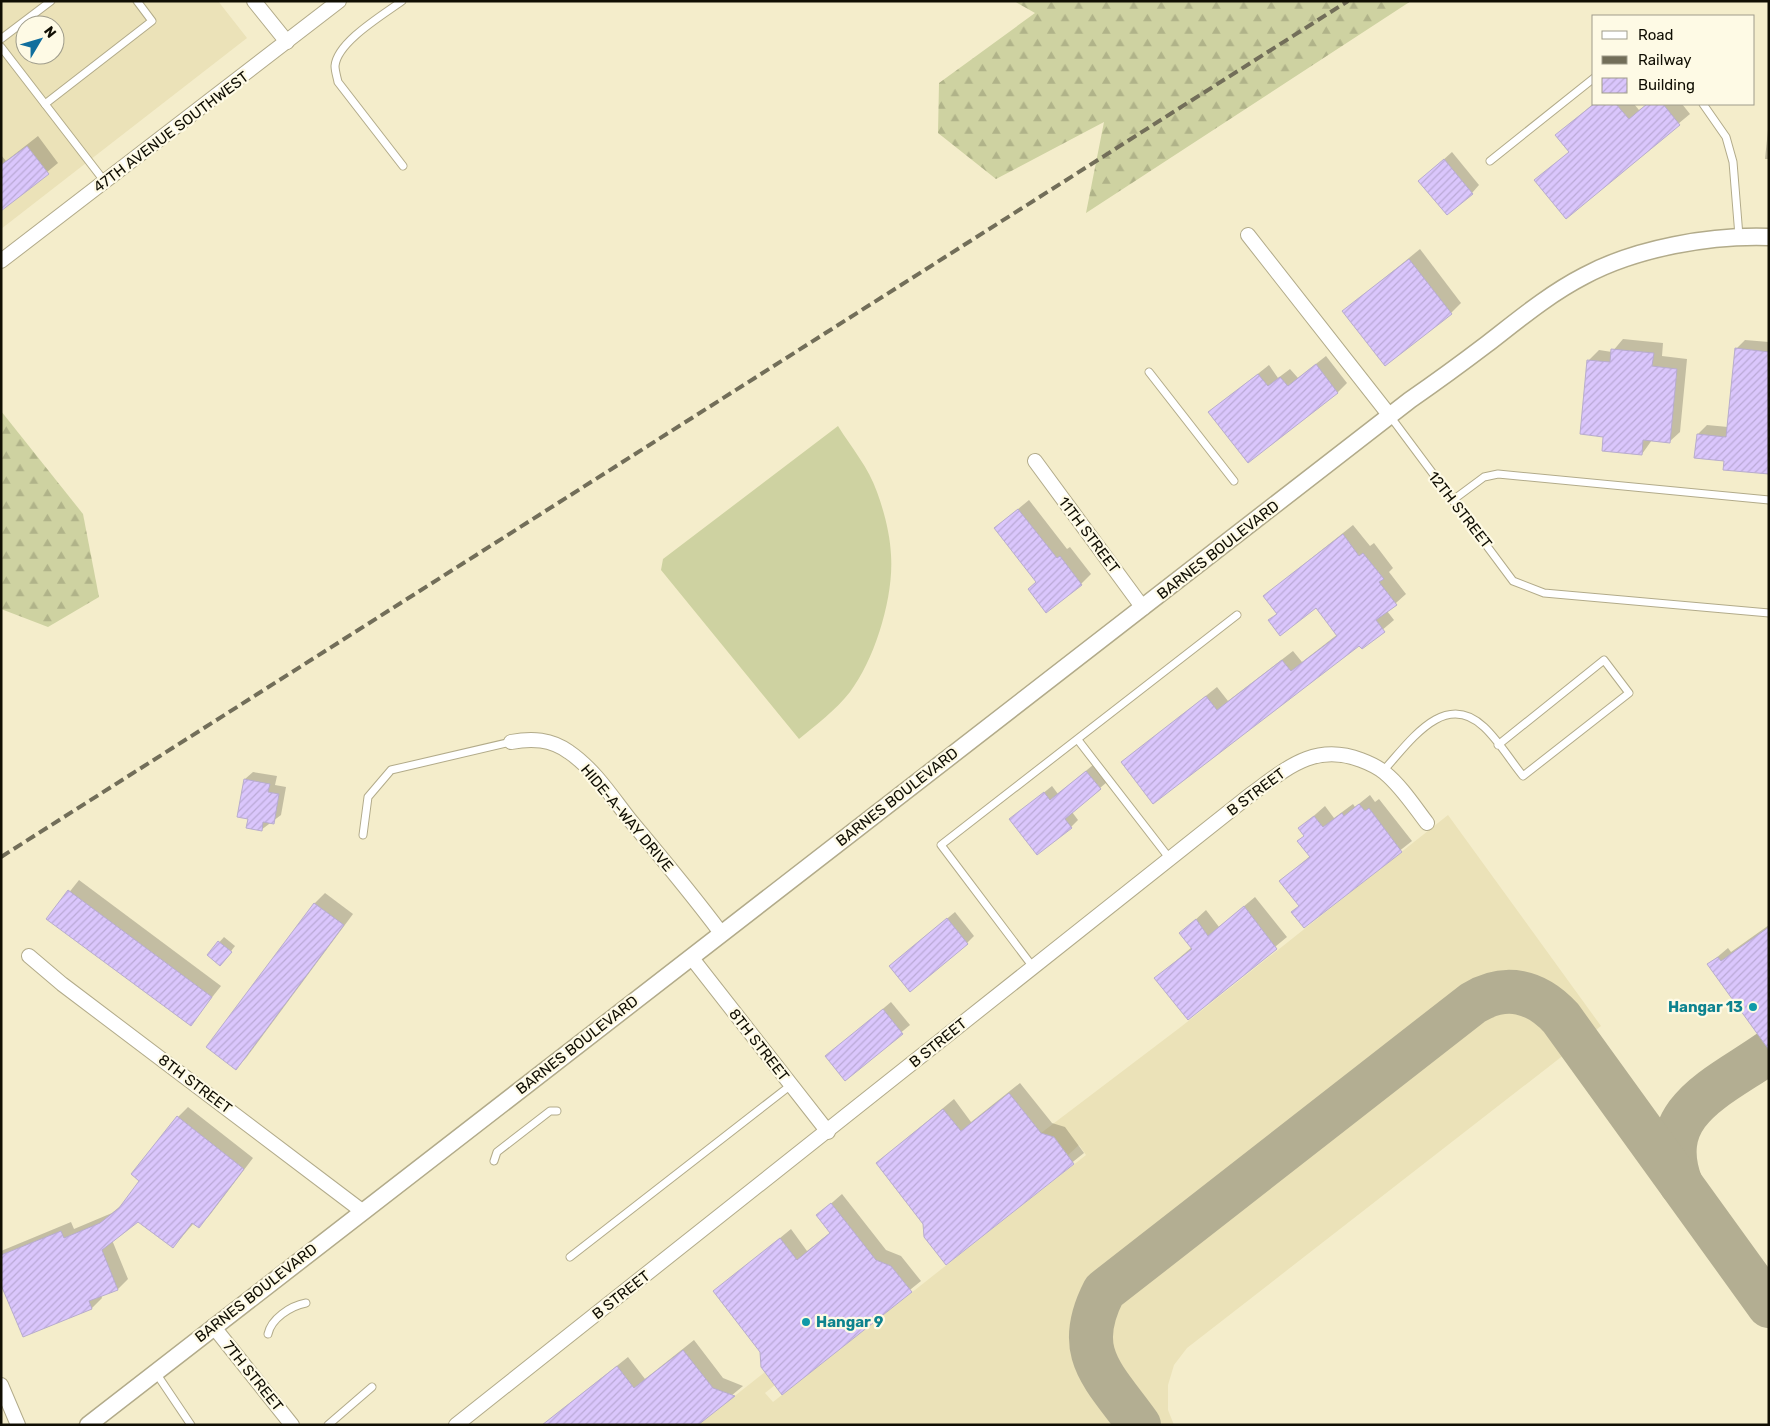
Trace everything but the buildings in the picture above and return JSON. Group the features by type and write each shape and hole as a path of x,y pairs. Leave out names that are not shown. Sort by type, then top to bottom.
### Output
{"street":[{"path":"254,1 287,42"},
{"name":"47TH AVENUE SOUTHWEST","path":"1,261 339,1"},
{"name":"12TH STREET","path":"1248,235 1390,416"},
{"name":"BARNES BOULEVARD","path":"88,1425 720,933 1390,416 1539,305 1584,276 1636,256 1695,242 1739,236 1769,237"},
{"name":"11TH STREET","path":"1035,461 1143,608"},
{"name":"HIDE-A-WAY DRIVE","path":"511,742 537,739 546,741 561,747 578,759 600,782 720,933"},
{"name":"B STREET","path":"456,1425 1274,777 1296,763 1314,755 1350,756 1384,771 1427,822"},
{"name":"8TH STREET","path":"29,956 62,984 362,1211"},
{"name":"8TH STREET","path":"691,957 828,1132"},
{"name":"7TH STREET","path":"213,1326 292,1425"},
{"path":"1,1385 18,1425"}],"lane":[{"path":"1,40 51,1"},
{"path":"45,104 152,21 137,1"},
{"path":"402,1 346,43 338,56 335,67 338,82 403,166"},
{"path":"1,47 105,182"},
{"path":"1490,161 1592,80"},
{"path":"1704,105 1726,137 1733,162 1739,236"},
{"path":"1149,372 1234,481"},
{"name":"12TH STREET","path":"1390,416 1513,581 1544,592 1769,613"},
{"path":"1453,500 1484,477 1498,474 1769,500"},
{"path":"1033,967 941,845 1237,615"},
{"path":"1384,771 1423,728 1438,718 1453,713 1469,716 1484,728 1523,776 1629,693 1604,660 1498,745"},
{"path":"1078,740 1170,859"},
{"path":"363,835 368,797 390,770 511,742"},
{"path":"570,1257 791,1085"},
{"path":"494,1160 497,1152 550,1111 558,1111"},
{"path":"268,1334 270,1324 296,1305 306,1303"},
{"path":"155,1372 191,1425"},
{"path":"328,1425 372,1387"}],"shaded area":[{"path":"1,1 218,1 247,38 1,229"},
{"path":"1448,815 1601,1026 1187,1348 1174,1365 1168,1385 1168,1410 1174,1425 698,1425 765,1372 775,1385 765,1393 773,1402 1086,1155 1079,1145 1068,1155 1054,1137 1041,1133 1182,1026"}],"green space":[{"path":"1014,1 1411,1 1086,213 1104,122 996,179 938,133 939,83 1035,13"},
{"path":"1,411 83,514 99,597 48,627 1,609"},
{"path":"838,426 874,483 882,507 890,547 891,572 889,589 886,608 875,645 859,678 839,705 799,739 661,570 663,559"}],"taxiway":[{"path":"1139,1425 1104,1377 1096,1363 1092,1348 1091,1331 1095,1313 1104,1291 1473,1003 1497,993 1509,992 1531,996 1541,1001 1561,1018 1769,1306"},
{"path":"1681,1184 1675,1159 1676,1138 1684,1120 1696,1104 1712,1090 1769,1052"}],"railway":[{"path":"1,857 1348,1"}],"place":[{"name":"Hangar 13","path":"1753,1007"},
{"name":"Hangar 9","path":"806,1322"}]}
